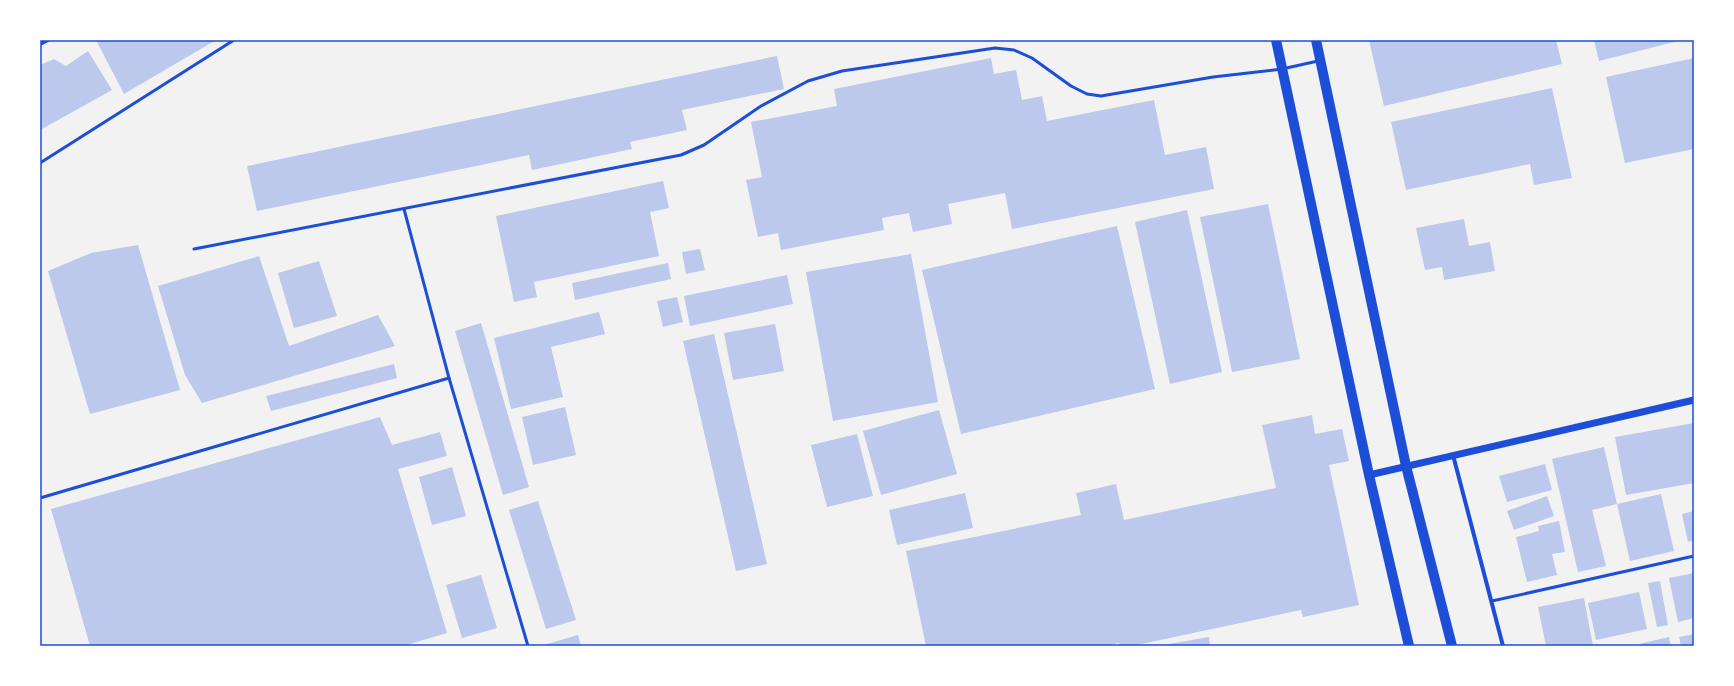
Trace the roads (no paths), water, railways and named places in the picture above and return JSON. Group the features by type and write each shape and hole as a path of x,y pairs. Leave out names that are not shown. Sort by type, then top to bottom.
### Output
{"main road":[{"path":"1276,40 1368,475 1409,646"},
{"path":"1316,40 1406,466 1452,646"}],"street":[{"path":"40,44 48,40"},
{"path":"1368,475 1694,400"},
{"path":"1453,455 1503,646"}],"lane":[{"path":"40,163 234,40"},
{"path":"194,249 680,156 704,145 761,106 808,81 842,71 995,48 1014,50 1032,58 1071,86 1087,94 1101,96 1213,77 1282,69 1321,60"},
{"path":"404,209 449,378 528,646"},
{"path":"40,498 449,378"},
{"path":"1492,601 1694,556"}]}
